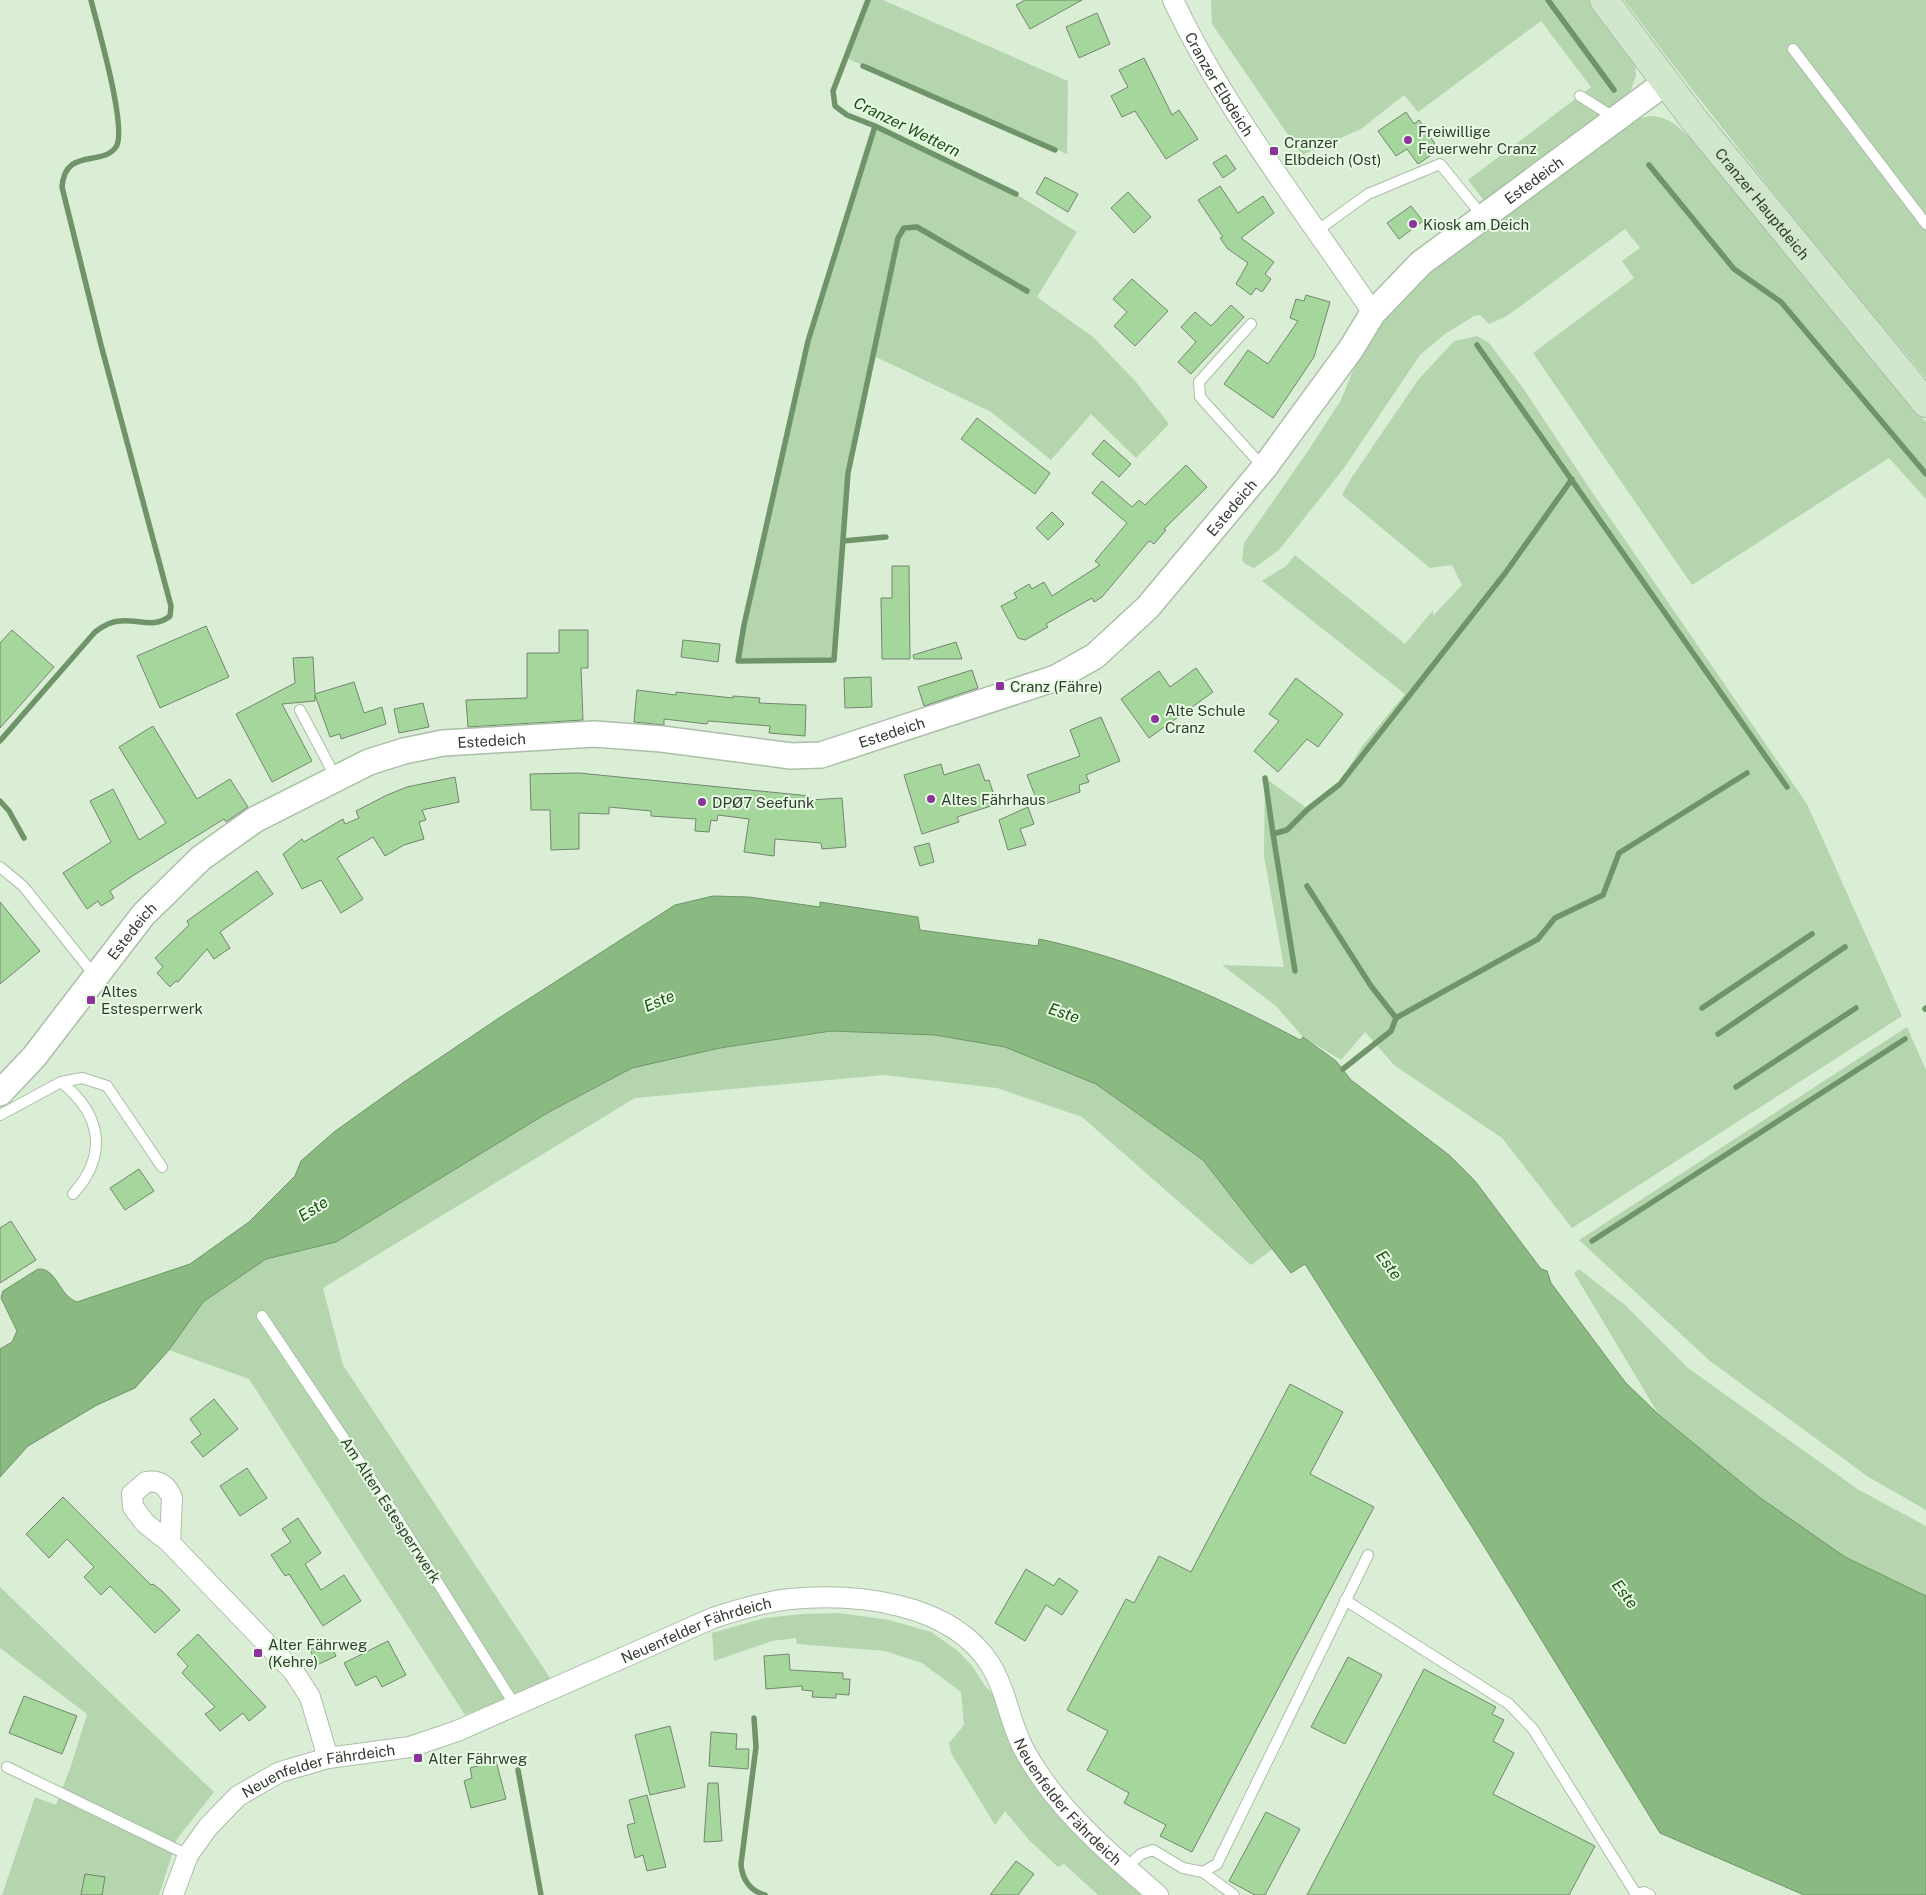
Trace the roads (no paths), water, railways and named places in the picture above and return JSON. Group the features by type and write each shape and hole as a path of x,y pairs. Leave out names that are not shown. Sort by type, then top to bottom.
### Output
{"main road":[{"name":"Cranzer Hauptdeich","path":"1604,0 1666,82 1926,403"}],"street":[{"name":"Cranzer Elbdeich","path":"1173,0 1200,52 1251,135 1318,230 1373,313"},
{"name":"Estedeich","path":"0,1093 34,1057 143,915 201,858 256,819 370,762 404,751 443,743 594,734 662,739 791,756 821,755 1056,678 1095,656 1148,606 1264,468 1351,349 1373,313 1420,263 1484,218 1666,82"},
{"path":"170,1543 294,1672 310,1697 328,1758"},
{"name":"Neuenfelder Fährdeich","path":"173,1895 188,1855 208,1827 238,1796 280,1772 328,1758 410,1748 516,1707 691,1626 737,1610 788,1599 827,1598 868,1600 911,1610 946,1624 978,1649 999,1679 1020,1741 1042,1777 1065,1807 1158,1895"}],"lane":[{"path":"1793,49 1926,224"},
{"path":"1580,96 1616,118"},
{"path":"1318,230 1368,194 1440,164 1484,218"},
{"path":"1251,324 1198,382 1200,397 1264,468"},
{"path":"300,710 336,778"},
{"path":"0,866 22,886 96,977"},
{"path":"0,1115 61,1082 82,1078 107,1086 162,1167"},
{"path":"61,1082 86,1106 95,1126 94,1162 81,1185 73,1194"},
{"name":"Am Alten Estesperrwerk","path":"262,1316 417,1550 516,1707"},
{"path":"1203,1872 1217,1864 1368,1555"},
{"path":"1346,1600 1509,1704 1533,1729 1636,1895 1644,1892 1650,1895"},
{"path":"7,1767 188,1855"},
{"path":"1127,1867 1142,1854 1153,1850 1183,1868 1203,1872 1234,1895"}],"water":[{"name":"Este","path":"713,896 749,897 820,907 820,902 918,917 920,930 1038,946 1039,939 1073,947 1173,980 1237,1008 1300,1040 1303,1037 1336,1061 1351,1080 1449,1155 1475,1181 1541,1269 1547,1271 1551,1283 1625,1382 1659,1415 1759,1497 1845,1557 1926,1596 1926,1895 1804,1895 1660,1833 1479,1538 1305,1264 1291,1273 1203,1160 1096,1084 1005,1047 935,1035 831,1031 720,1048 632,1068 549,1112 336,1242 266,1259 203,1302 169,1350 135,1388 97,1405 28,1446 0,1477 0,1349 12,1342 17,1331 1,1298 3,1291 38,1269 50,1273 66,1294 77,1302 190,1264 249,1222 295,1176 301,1161 334,1132 404,1082 499,1018 675,905"}],"waterway":[{"path":"0,741 95,632 117,621 152,623 164,620 170,616 171,606 101,345 62,187 65,175 70,167 77,162 110,153 116,147 119,137 115,99 91,0"},
{"name":"Cranzer Wettern","path":"868,0 833,91 835,106 847,115 875,126 1016,194"},
{"path":"1548,0 1614,90"},
{"path":"863,66 1055,150"},
{"path":"875,126 808,341 744,625 738,661 834,660 848,473 898,238 904,228 917,227 1027,291"},
{"path":"1649,165 1734,269 1781,302 1926,474"},
{"path":"1477,345 1787,787"},
{"path":"1295,971 1273,834 1287,830 1308,809 1340,784 1506,572 1572,479"},
{"path":"843,541 886,537"},
{"path":"1343,1069 1391,1031 1396,1018 1538,939 1555,918 1603,895 1619,853 1747,773"},
{"path":"1265,778 1273,834"},
{"path":"0,801 9,811 24,838"},
{"path":"1307,886 1371,986 1396,1018"},
{"path":"1702,1008 1812,934"},
{"path":"1718,1034 1845,947"},
{"path":"1736,1087 1856,1008"},
{"path":"1592,1241 1905,1039"},
{"path":"754,1718 756,1747 741,1864 743,1875 748,1884 755,1891 765,1895"},
{"path":"518,1770 541,1895"}],"place":[{"name":"Freiwillige Feuerwehr Cranz","path":"1408,140"},
{"name":"Cranzer Elbdeich (Ost)","path":"1274,151"},
{"name":"Kiosk am Deich","path":"1413,224"},
{"name":"Cranz (Fähre)","path":"1000,686"},
{"name":"Alte Schule Cranz","path":"1155,719"},
{"name":"Altes Fährhaus","path":"931,799"},
{"name":"DPØ7 Seefunk","path":"702,802"},
{"name":"Altes Estesperrwerk","path":"91,1000"},
{"name":"Alter Fährweg (Kehre)","path":"258,1653"},
{"name":"Alter Fährweg","path":"418,1758"}]}
